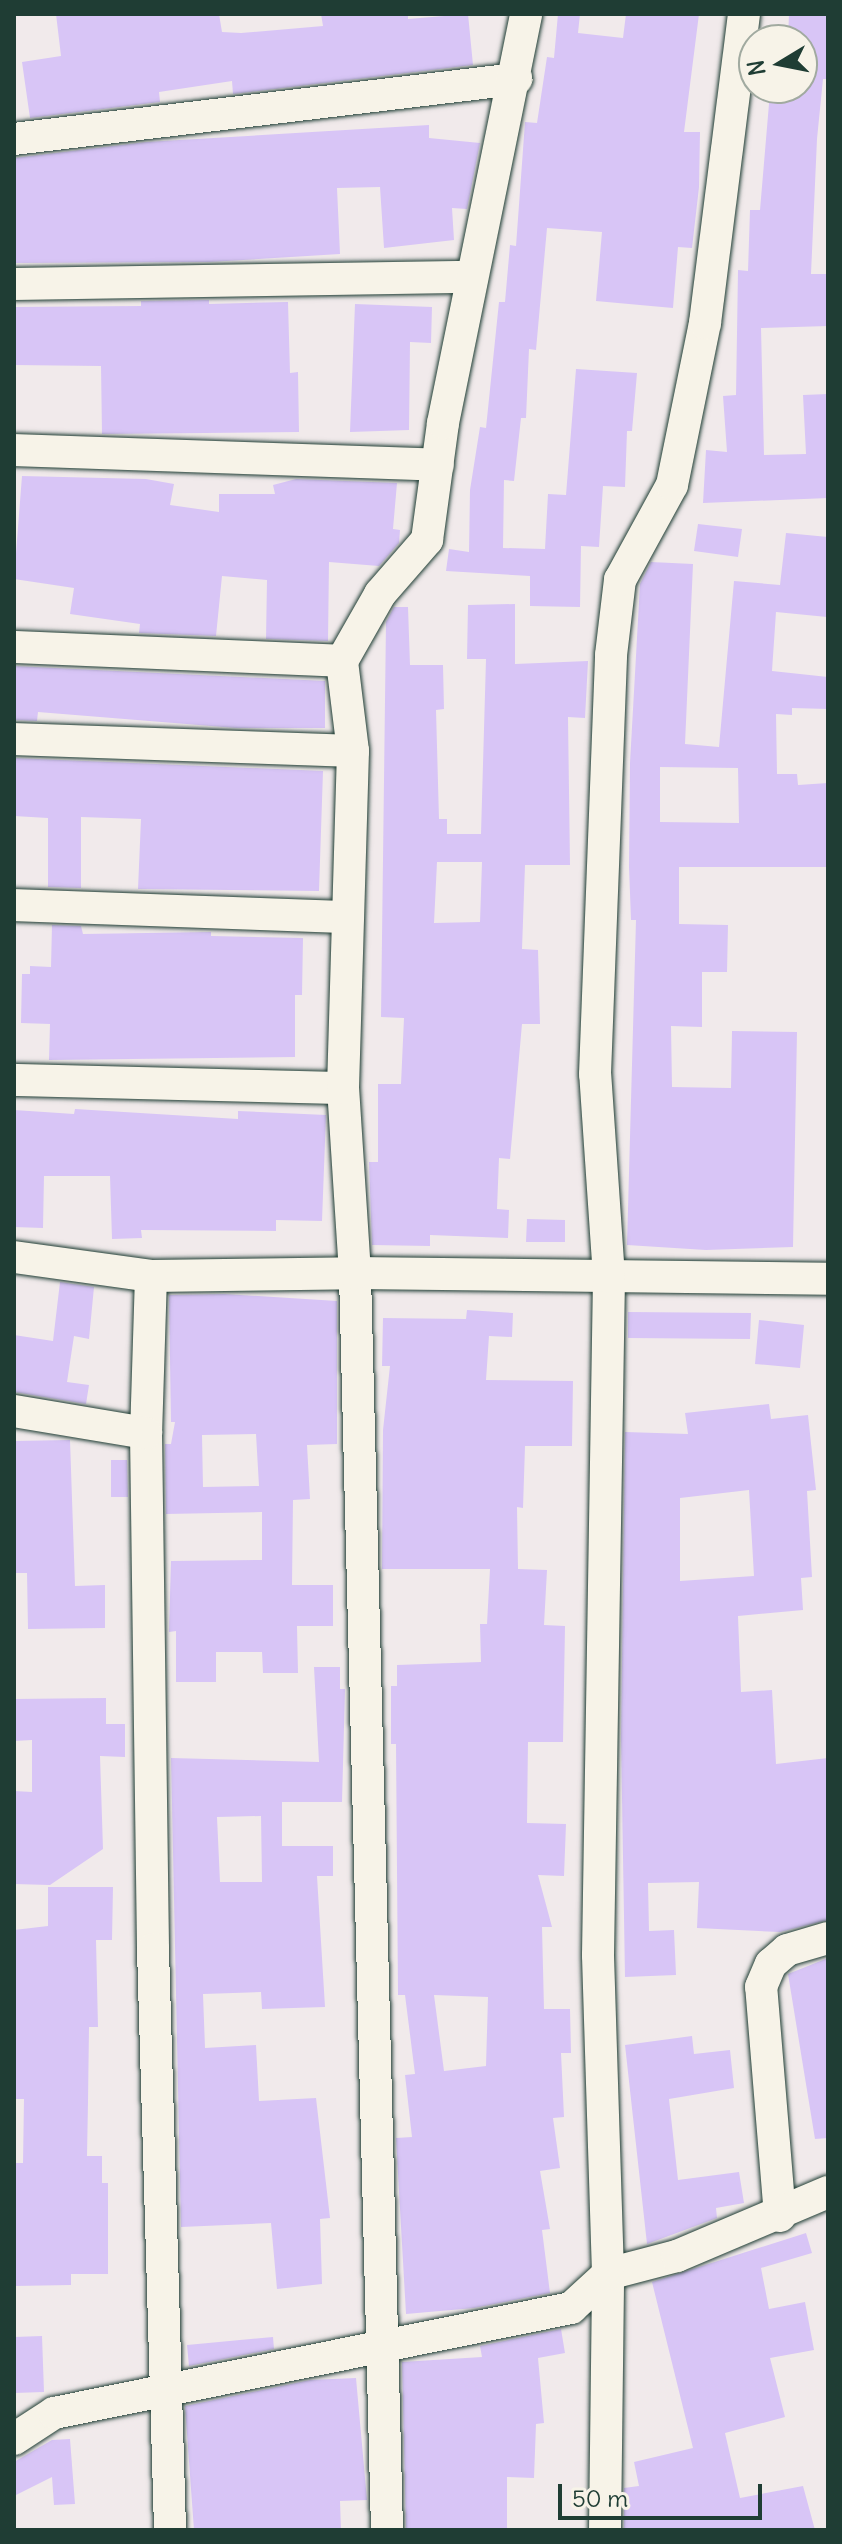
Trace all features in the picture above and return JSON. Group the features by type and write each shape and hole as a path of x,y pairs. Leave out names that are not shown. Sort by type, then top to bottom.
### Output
{"street":[{"path":"387,2530 355,1273 343,1088 353,751 342,661 380,594 427,540 472,277 516,79 526,14"},
{"path":"605,2530 608,2274 598,1955 609,1277 595,1074 611,655 620,580 672,485 705,323 744,14"},
{"path":"14,124 14,138 516,79"},
{"path":"14,284 472,277"},
{"path":"14,450 438,465"},
{"path":"14,647 342,661"},
{"path":"14,739 353,751"},
{"path":"14,905 348,917"},
{"path":"14,1080 343,1088"},
{"path":"14,1257 151,1276 355,1273 828,1279"},
{"path":"151,1276 146,1433 170,2530"},
{"path":"14,1411 146,1433"},
{"path":"780,2216 761,1987 771,1964 787,1950 828,1938"},
{"path":"14,2439 54,2413 165,2388 269,2373 381,2344 571,2308 608,2274 677,2256 780,2216 828,2192"}],"building":[{"path":"56,14 219,14 222,32 241,33 323,26 321,14 408,14 408,19 468,14 473,65 233,94 232,81 159,92 160,102 30,118 22,62 61,56"},
{"path":"558,14 580,14 578,33 623,38 626,14 699,14 684,132 700,132 699,187 692,248 678,247 673,308 596,301 602,232 547,228 536,350 529,349 526,418 521,418 514,481 504,480 503,548 545,549 548,494 566,495 576,369 637,373 632,431 627,431 625,487 603,486 599,547 581,546 580,607 530,606 530,576 446,571 449,549 469,552 470,490 480,427 486,428 499,302 505,302 510,245 516,246 525,122 537,123 547,57 554,58"},
{"path":"789,14 828,14 828,79 823,79 817,139 811,274 828,274 828,326 761,328 764,455 806,454 803,395 828,394 828,498 703,503 706,450 727,452 723,396 736,395 738,270 748,271 750,210 760,210 769,104 818,104 818,24 789,24"},
{"path":"429,125 429,138 480,143 467,209 452,208 454,240 384,248 380,187 337,188 340,254 209,262 14,263 14,158 146,142"},
{"path":"209,300 209,304 288,302 290,373 298,372 299,432 102,434 101,366 14,365 14,307 141,306 141,301"},
{"path":"355,304 432,307 431,343 410,342 409,430 350,432"},
{"path":"22,476 146,479 174,484 170,505 219,512 219,494 275,494 273,485 296,479 397,483 393,529 400,530 399,543 379,566 329,562 328,641 266,639 267,580 222,576 216,636 139,633 140,624 70,614 74,588 14,579"},
{"path":"698,524 742,529 738,557 694,551"},
{"path":"786,533 828,537 827,617 776,612 772,671 828,677 828,709 792,708 792,715 776,714 777,774 797,774 798,785 828,783 828,867 679,867 679,924 728,925 727,972 702,972 702,1027 671,1026 672,1087 731,1088 732,1031 797,1032 793,1247 706,1250 627,1245 636,920 631,920 630,763 640,584 651,562 693,564 685,744 719,747 734,581 780,585","holes":["660,767 738,768 739,823 660,822"]},
{"path":"515,604 515,664 588,661 585,718 568,717 570,865 525,865 522,949 538,950 540,1024 522,1024 510,1159 499,1158 497,1209 509,1210 508,1238 430,1235 430,1246 372,1245 369,1162 378,1162 378,1084 401,1084 404,1018 381,1017 386,622 394,607 408,607 410,665 443,665 444,709 436,710 439,819 447,819 447,834 481,834 486,659 467,659 468,605","holes":["437,862 482,862 480,922 434,923"]},
{"path":"14,666 325,681 325,728 236,728 38,712 37,721 14,720"},
{"path":"14,758 323,771 319,891 138,889 141,819 81,817 81,888 48,887 48,818 14,816"},
{"path":"52,925 81,926 83,934 211,932 211,936 303,938 302,995 295,995 295,1057 49,1060 50,1024 21,1023 22,974 30,974 30,966 51,967"},
{"path":"75,1109 238,1119 238,1111 326,1115 322,1221 276,1220 276,1231 141,1230 142,1238 112,1239 110,1176 44,1176 43,1228 14,1227 14,1110 74,1114"},
{"path":"527,1219 565,1220 565,1242 526,1242"},
{"path":"60,1282 94,1287 89,1339 74,1336 67,1382 89,1385 86,1404 14,1392 14,1335 53,1341"},
{"path":"224,1294 337,1301 337,1444 307,1445 310,1499 293,1500 292,1585 333,1585 333,1626 297,1626 298,1673 263,1673 262,1652 216,1652 216,1682 176,1682 176,1631 169,1632 171,1561 262,1560 262,1512 166,1514 165,1444 171,1444 175,1422 171,1422 169,1295","holes":["256,1434 259,1486 203,1487 202,1435"]},
{"path":"467,1310 513,1313 512,1337 489,1336 486,1380 573,1381 572,1446 525,1446 523,1508 517,1507 518,1569 547,1570 544,1625 565,1626 563,1742 528,1742 527,1823 566,1824 564,1876 538,1875 552,1927 542,1927 544,2009 570,2009 571,2053 561,2053 564,2117 553,2118 560,2168 540,2171 550,2229 542,2230 550,2293 474,2308 406,2314 396,2138 412,2137 405,2075 415,2074 405,1995 398,1995 396,1744 391,1744 391,1686 397,1686 397,1665 481,1662 480,1624 487,1624 490,1569 382,1569 383,1430 390,1366 382,1366 383,1318 466,1319","holes":["434,1995 488,1997 486,2066 444,2071"]},
{"path":"628,1312 751,1313 750,1339 628,1338"},
{"path":"759,1320 804,1325 800,1368 755,1364"},
{"path":"769,1404 771,1419 808,1415 816,1490 807,1491 812,1577 801,1578 803,1610 738,1616 741,1692 772,1690 776,1764 828,1758 828,1920 780,1932 697,1928 699,1882 648,1883 649,1931 674,1930 676,1975 625,1977 621,1737 625,1432 688,1434 685,1413","holes":["749,1490 754,1576 680,1581 680,1498"]},
{"path":"70,1440 75,1586 105,1585 105,1628 28,1629 27,1573 14,1573 14,1441"},
{"path":"111,1460 127,1460 128,1497 111,1497"},
{"path":"314,1667 340,1667 340,1689 345,1689 342,1802 282,1802 282,1846 333,1846 333,1876 317,1876 325,2007 262,2009 261,1992 203,1994 205,2048 256,2045 259,2101 316,2098 330,2218 320,2219 322,2284 277,2289 271,2223 181,2227 171,1758 319,1762","holes":["261,1816 262,1882 220,1882 217,1817"]},
{"path":"106,1698 106,1724 125,1724 125,1757 100,1756 103,1849 50,1885 14,1884 14,1791 32,1792 32,1740 14,1741 14,1699"},
{"path":"48,1887 113,1887 112,1940 96,1940 98,2027 89,2027 87,2156 102,2156 102,2183 108,2183 108,2274 71,2274 71,2285 14,2286 14,2163 23,2163 24,2099 14,2099 14,1930 48,1926"},
{"path":"828,1958 828,2138 815,2139 788,1974"},
{"path":"692,2036 694,2054 730,2050 734,2088 669,2099 678,2180 739,2172 744,2203 716,2208 717,2218 647,2244 625,2045"},
{"path":"806,2233 812,2253 761,2268 769,2309 805,2302 814,2350 770,2358 785,2417 725,2433 740,2498 803,2486 815,2530 624,2530 624,2488 639,2486 634,2462 693,2448 652,2282"},
{"path":"561,2329 565,2353 538,2358 544,2423 536,2424 534,2478 507,2477 507,2530 406,2530 402,2362 482,2357 480,2346"},
{"path":"42,2336 44,2392 14,2393 14,2337"},
{"path":"273,2337 274,2349 189,2366 187,2345"},
{"path":"356,2378 367,2500 340,2501 341,2530 194,2530 185,2406 310,2380"},
{"path":"70,2439 75,2504 54,2505 52,2477 14,2496 14,2462 52,2440"}]}
